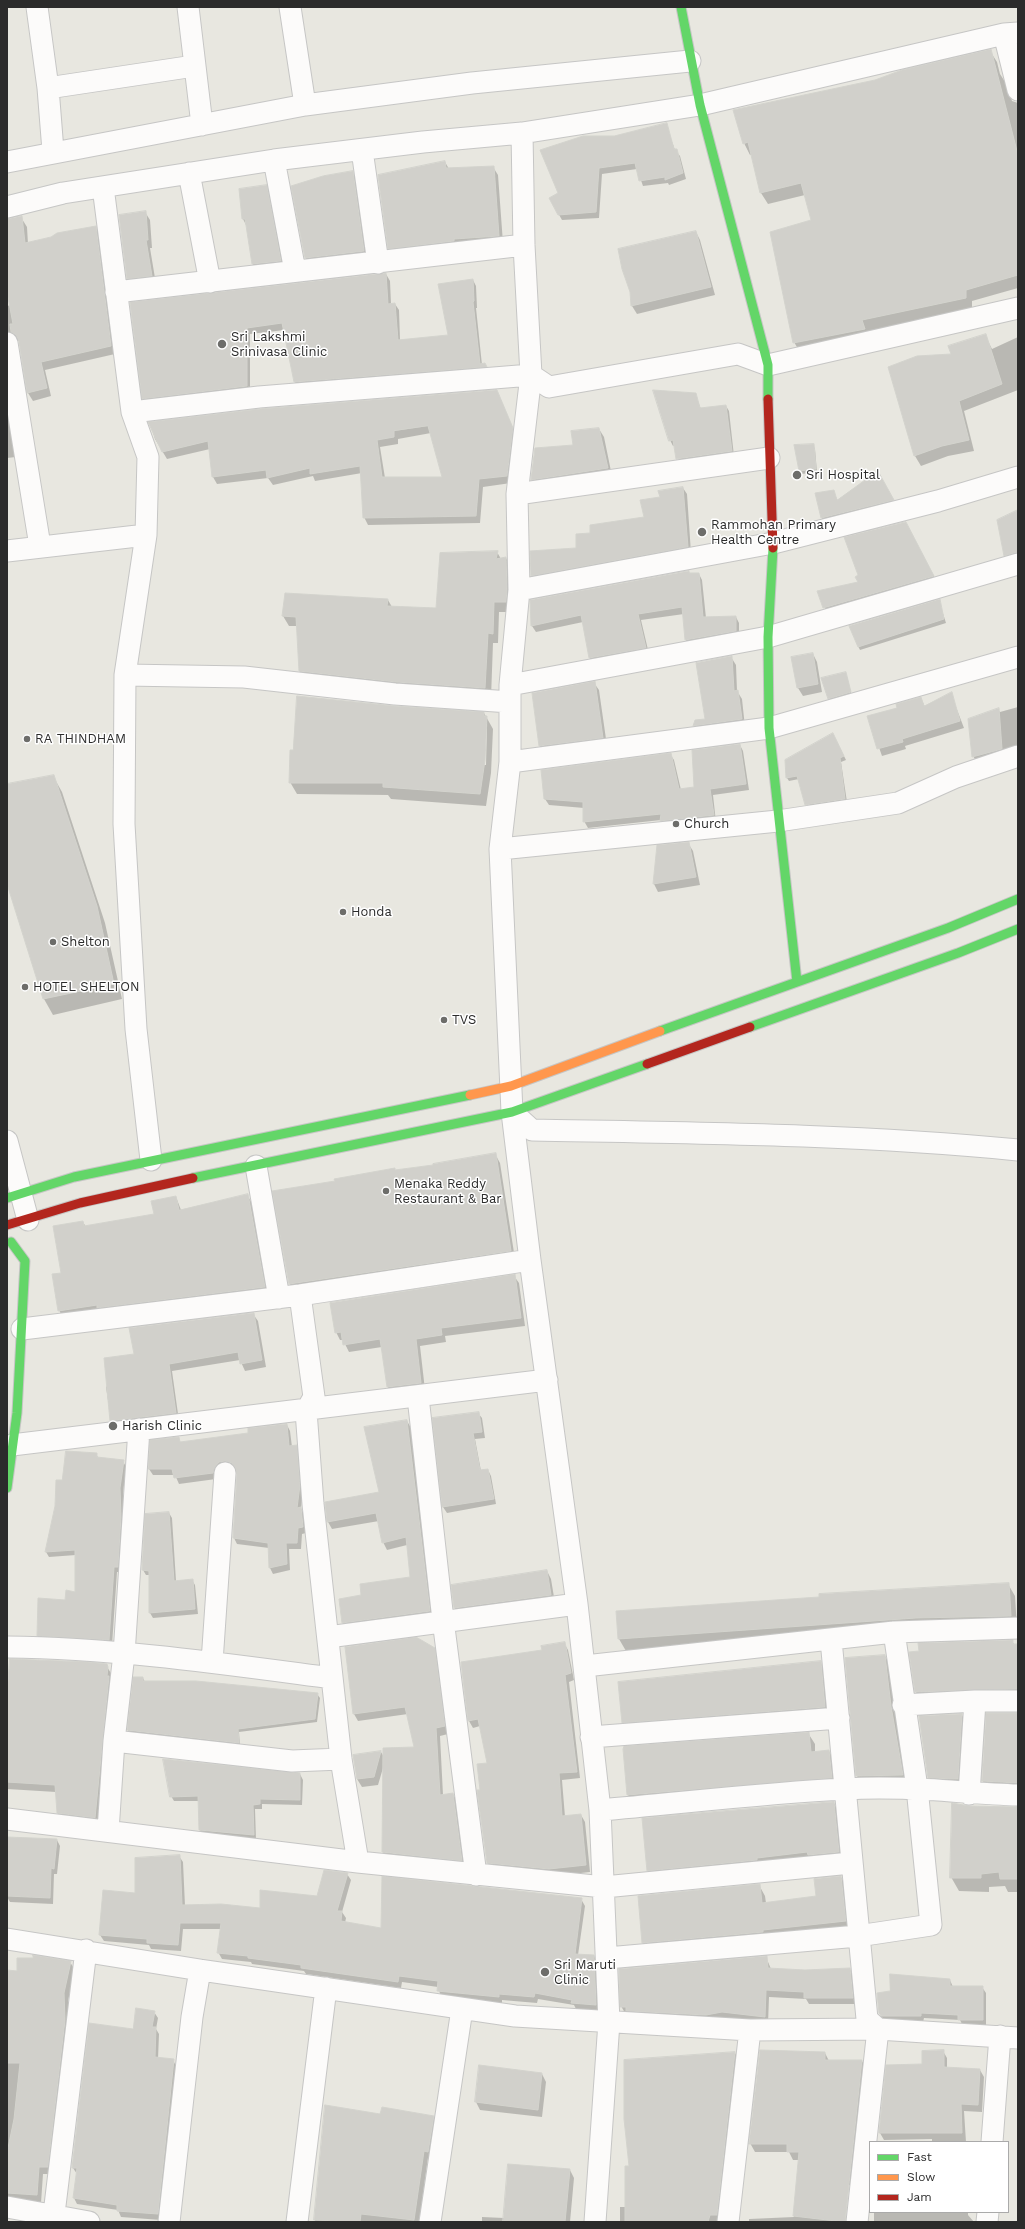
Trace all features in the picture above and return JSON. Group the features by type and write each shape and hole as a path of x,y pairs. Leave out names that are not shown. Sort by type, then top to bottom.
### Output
{"main road":[{"path":"681,7 690,61 700,105 768,365 769,458 773,543 768,637 769,728 778,821 798,982"},
{"path":"14,1196 74,1177 511,1086 948,928 1018,899"},
{"path":"16,1235 80,1203 142,1188 256,1166 512,1112 958,953 1018,929"},
{"path":"7,1225 16,1235 25,1261 22,1329 7,1488"}],"street":[{"path":"37,7 48,88 53,151"},
{"path":"188,7 202,126"},
{"path":"290,7 305,104"},
{"path":"7,207 63,193 274,160 423,142 522,133 700,105 1011,33 1018,90"},
{"path":"7,162 53,151 202,126 305,104 472,83 690,61"},
{"path":"48,88 194,66"},
{"path":"522,133 524,245 532,375 517,494 519,590 510,693 510,762 500,849 512,1112 530,1260 585,1666 600,1810 609,2022 595,2222"},
{"path":"362,150 378,262"},
{"path":"274,160 294,271"},
{"path":"189,173 210,282"},
{"path":"103,187 132,412 148,457 146,535 125,675 124,824 136,1029 151,1160"},
{"path":"116,292 524,245"},
{"path":"132,412 259,397 532,375 549,387 738,354 768,365 1018,308"},
{"path":"7,343 40,546"},
{"path":"517,494 769,458"},
{"path":"519,590 773,543 938,501 1018,477"},
{"path":"7,551 146,535"},
{"path":"125,675 244,677 395,694 510,693 768,637 1018,564"},
{"path":"510,762 769,728 1018,657"},
{"path":"500,849 778,821 898,803 956,777 1018,756"},
{"path":"512,1112 532,1130 828,1136 1018,1150"},
{"path":"7,1141 14,1196 16,1235"},
{"path":"256,1166 279,1298"},
{"path":"22,1329 279,1298 530,1260"},
{"path":"300,1295 314,1397 306,1411 313,1504 340,1759 358,1862"},
{"path":"12,1446 139,1429 306,1411 547,1380"},
{"path":"418,1397 443,1620 476,1875"},
{"path":"108,1831 114,1741 124,1654 139,1429"},
{"path":"212,1662 226,1473"},
{"path":"328,1637 443,1620 577,1604"},
{"path":"585,1666 894,1632 1018,1628"},
{"path":"607,1958 858,1936 931,1924 917,1788 903,1705 894,1632"},
{"path":"831,1640 867,2019 878,2029"},
{"path":"7,1647 37,1647 212,1662 332,1678"},
{"path":"903,1705 975,1701 1018,1701"},
{"path":"969,1794 975,1701"},
{"path":"592,1738 839,1718"},
{"path":"114,1741 292,1761 340,1759"},
{"path":"600,1810 846,1788 917,1788 969,1794 1018,1795"},
{"path":"7,1819 358,1862 604,1887 851,1863"},
{"path":"7,1938 200,1970 515,2016 750,2030 878,2029 1009,2037 992,2141"},
{"path":"53,2219 86,1950"},
{"path":"169,2222 192,2017 200,1970"},
{"path":"297,2222 326,1988"},
{"path":"430,2222 462,2009"},
{"path":"857,2222 878,2029"},
{"path":"728,2222 750,2030"},
{"path":"7,2207 53,2219 89,2222"}],"building":[{"path":"991,49 1018,155 1018,275 966,290 966,298 862,320 865,329 793,343 770,232 811,220 801,183 760,193 748,142 743,144 733,110 875,80 902,70"},
{"path":"667,123 674,149 677,149 683,173 665,180 665,177 639,181 635,163 599,168 596,212 558,215 549,198 558,193 540,150 583,136 614,136"},
{"path":"445,161 446,168 494,166 499,236 454,239 454,241 388,249 378,175"},
{"path":"353,171 364,251 305,258 291,186 323,176"},
{"path":"267,185 281,261 252,264 245,219 242,219 239,189"},
{"path":"146,211 148,240 146,240 152,276 127,279 119,215"},
{"path":"22,216 25,243 51,237 57,233 96,226 111,346 41,362 47,388 27,393 19,341 16,335 11,332 10,324 13,324 7,292 7,219"},
{"path":"696,231 711,287 631,306 630,292 622,269 618,249"},
{"path":"386,273 388,304 395,303 398,340 448,335 438,284 473,279 473,302 480,364 485,363 487,367 294,382 282,323 247,328 247,386 142,399 130,302"},
{"path":"986,334 1002,384 959,401 969,440 942,446 914,456 888,367 917,356 951,354 948,346"},
{"path":"497,390 513,428 507,476 479,479 476,516 363,518 360,466 310,474 310,468 267,478 266,470 212,477 208,441 162,452 148,422 260,409","holes":["428,426 442,477 382,477 377,440 394,437 394,431"]},
{"path":"653,390 696,393 700,408 726,405 732,451 676,459 673,440 669,441"},
{"path":"599,428 608,468 531,480 535,448 573,445 571,431"},
{"path":"814,444 816,469 799,471 794,445"},
{"path":"878,471 894,500 821,518 815,493 834,490 837,500"},
{"path":"683,487 688,547 531,576 530,551 576,548 576,534 590,533 590,525 644,517 640,500 660,497 658,491"},
{"path":"1018,510 1018,552 1004,556 997,520"},
{"path":"906,522 934,576 823,608 817,591 858,582 855,577 858,575 844,537"},
{"path":"498,551 496,559 506,557 506,602 494,602 493,634 488,633 485,688 396,682 299,671 296,617 282,616 285,593 388,599 387,606 436,608 440,553"},
{"path":"689,571 689,573 699,573 703,617 736,616 736,631 685,640 682,607 638,614 646,648 589,658 581,615 531,626 530,600"},
{"path":"940,599 944,619 858,647 849,626"},
{"path":"813,653 818,684 797,688 791,657"},
{"path":"732,656 734,691 738,690 742,719 693,726 695,720 705,719 696,663"},
{"path":"846,672 851,692 828,699 821,678"},
{"path":"595,681 603,738 539,746 532,693"},
{"path":"952,692 960,721 902,739 903,742 877,749 867,716 897,708 896,704 921,697 924,706"},
{"path":"297,696 394,706 484,712 484,716 487,716 485,760 480,794 383,787 383,783 289,783 290,750 293,750"},
{"path":"999,708 1002,749 972,757 968,719"},
{"path":"833,733 844,756 840,758 845,799 805,805 797,776 786,778 785,760"},
{"path":"740,744 746,784 710,789 714,815 660,821 661,814 583,822 583,802 544,799 541,770 671,753 679,789 694,787 692,750"},
{"path":"54,775 97,906 114,984 43,999 7,884 7,784"},
{"path":"689,842 696,877 653,884 657,845"},
{"path":"496,1153 511,1251 289,1284 272,1191 335,1181 334,1179 395,1168 395,1170 433,1165"},
{"path":"248,1194 265,1287 97,1308 97,1305 58,1311 52,1274 61,1273 53,1226 83,1221 84,1226 154,1214 151,1201 176,1196 179,1210"},
{"path":"515,1274 521,1318 441,1328 442,1335 416,1339 421,1383 387,1387 380,1339 343,1345 341,1332 335,1333 330,1303"},
{"path":"254,1313 262,1360 240,1364 238,1352 169,1364 176,1413 110,1421 104,1358 134,1354 129,1328"},
{"path":"479,1412 482,1432 473,1433 480,1470 488,1469 494,1499 442,1507 432,1418"},
{"path":"407,1420 430,1611 342,1623 339,1599 361,1595 360,1584 410,1577 406,1537 382,1543 376,1513 327,1522 325,1502 379,1492 364,1427"},
{"path":"287,1424 289,1446 297,1445 300,1485 297,1508 301,1507 303,1527 298,1528 297,1543 286,1543 287,1564 269,1568 268,1543 233,1538 237,1474 232,1463 225,1461 219,1462 213,1473 174,1478 172,1469 148,1469 150,1440 179,1437 180,1442 248,1433 248,1428"},
{"path":"66,1451 97,1453 97,1457 124,1460 120,1488 121,1516 118,1567 114,1567 109,1640 37,1636 38,1598 65,1600 66,1590 75,1592 75,1550 45,1552 55,1506 56,1480 62,1480"},
{"path":"169,1512 174,1581 193,1579 195,1609 149,1613 149,1571 142,1570 145,1514"},
{"path":"547,1570 551,1595 454,1608 451,1585"},
{"path":"1009,1583 1011,1616 916,1618 618,1639 616,1611 819,1597 819,1594"},
{"path":"416,1637 435,1648 445,1726 436,1728 440,1795 453,1793 462,1861 382,1852 383,1748 414,1747 405,1707 353,1714 345,1647"},
{"path":"1013,1640 1013,1644 1018,1644 1018,1689 915,1692 909,1652 919,1651 918,1643"},
{"path":"565,1642 571,1673 565,1675 577,1772 559,1773 562,1816 581,1814 586,1865 549,1869 487,1863 477,1790 480,1790 477,1764 487,1763 478,1719 468,1721 461,1662 542,1650 541,1646"},
{"path":"885,1655 891,1706 903,1775 856,1776 845,1658"},
{"path":"10,1659 107,1664 107,1676 109,1676 95,1818 57,1813 55,1785 7,1782 7,1693"},
{"path":"821,1661 825,1707 622,1723 618,1682"},
{"path":"133,1677 143,1677 143,1681 196,1681 318,1693 315,1719 238,1729 239,1743 127,1730"},
{"path":"986,1713 1018,1713 1018,1783 982,1781"},
{"path":"962,1714 958,1779 928,1778 919,1716"},
{"path":"809,1732 811,1752 829,1750 832,1778 627,1795 624,1746"},
{"path":"381,1751 374,1777 357,1779 353,1755"},
{"path":"163,1759 300,1773 300,1800 260,1799 260,1804 253,1805 254,1835 199,1830 198,1796 170,1797"},
{"path":"834,1802 839,1852 808,1855 807,1852 757,1858 757,1860 647,1871 642,1818"},
{"path":"952,1803 969,1806 1018,1807 1018,1879 1000,1879 999,1872 981,1874 981,1878 950,1878"},
{"path":"7,1837 57,1839 54,1869 51,1868 50,1898 7,1896"},
{"path":"180,1855 182,1905 221,1904 260,1908 260,1890 317,1896 324,1870 348,1873 337,1911 342,1911 341,1921 381,1928 382,1876 582,1898 575,1954 594,1955 596,2005 571,2003 572,2000 535,1993 534,1997 499,1994 499,1997 437,1991 438,1981 399,1976 398,1982 301,1968 301,1965 248,1958 248,1956 217,1953 221,1923 180,1923 178,1945 147,1943 147,1939 99,1935 103,1890 135,1893 135,1858"},
{"path":"841,1876 846,1921 763,1930 763,1932 642,1943 638,1896 760,1884 762,1903 816,1896 814,1879"},
{"path":"33,1955 71,1961 64,1993 65,2020 48,2167 39,2167 37,2195 7,2193 7,2153 14,2119 20,2063 7,2063 7,1970 17,1971 17,1958 33,1958"},
{"path":"767,1956 768,1968 805,1970 850,1968 853,1998 804,1998 804,1992 766,1990 765,2017 722,2012 706,2015 626,2011 626,2007 620,2007 619,1969"},
{"path":"890,1974 950,1979 950,1986 983,1986 983,2020 958,2020 958,2015 921,2013 921,2016 882,2016 879,2013 877,1993 890,1991"},
{"path":"136,2008 155,2011 152,2027 156,2027 155,2057 174,2059 158,2214 117,2211 117,2205 73,2198 77,2168 72,2168 89,2023 133,2029"},
{"path":"760,2050 825,2052 825,2060 862,2060 845,2222 793,2216 799,2152 787,2152 787,2144 749,2144"},
{"path":"944,2050 944,2067 980,2069 978,2105 961,2104 962,2133 879,2133 886,2065 922,2064 922,2051"},
{"path":"735,2052 717,2215 710,2215 708,2222 625,2222 625,2166 629,2166 624,2119 624,2060"},
{"path":"479,2065 542,2073 538,2110 475,2102"},
{"path":"325,2105 380,2114 382,2107 434,2116 428,2152 424,2151 414,2220 361,2214 360,2222 314,2220"},
{"path":"508,2164 570,2169 565,2222 503,2222"}],"traffic: fast":[{"path":"681,7 700,105 768,365 768,399"},
{"path":"773,548 768,637 769,728 797,982"},
{"path":"660,1031 948,928 1018,899"},
{"path":"750,1027 958,953 1018,929"},
{"path":"193,1178 512,1112 647,1064"},
{"path":"7,1198 74,1177 470,1095"},
{"path":"7,1488 17,1413 25,1261 11,1242"}],"traffic: slow":[{"path":"470,1095 511,1086 660,1031"}],"traffic: jam":[{"path":"768,399 773,548"},
{"path":"647,1064 750,1027"},
{"path":"7,1225 80,1203 193,1178"}],"place":[{"name":"Sri Lakshmi Srinivasa Clinic","path":"222,344"},
{"name":"Sri Hospital","path":"797,475"},
{"name":"Rammohan Primary Health Centre","path":"702,532"},
{"name":"RA THINDHAM","path":"27,739"},
{"name":"Church","path":"676,824"},
{"name":"Honda","path":"343,912"},
{"name":"Shelton","path":"53,942"},
{"name":"HOTEL SHELTON","path":"25,987"},
{"name":"TVS","path":"444,1020"},
{"name":"Menaka Reddy Restaurant & Bar","path":"386,1191"},
{"name":"Harish Clinic","path":"113,1426"},
{"name":"Sri Maruti Clinic","path":"545,1972"}]}
